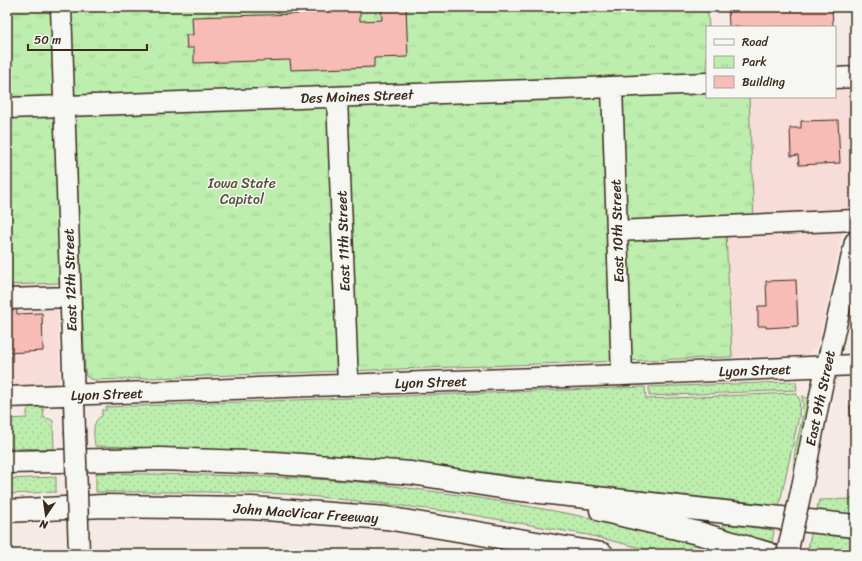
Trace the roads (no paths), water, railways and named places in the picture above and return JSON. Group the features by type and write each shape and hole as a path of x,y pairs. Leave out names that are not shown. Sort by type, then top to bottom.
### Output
{"highway":[{"path":"7,462 160,459 274,463 411,473 513,488 855,526"},
{"path":"513,488 702,534 768,554"},
{"name":"John MacVicar Freeway","path":"7,511 103,506 252,508 386,518 602,554"}],"street":[{"name":"East 12th Street","path":"60,7 79,554"},
{"path":"836,78 855,77"},
{"name":"Des Moines Street","path":"7,108 706,83"},
{"name":"East 10th Street","path":"612,87 622,375"},
{"name":"East 11th Street","path":"337,97 348,386"},
{"path":"617,231 855,220"},
{"name":"East 9th Street","path":"787,554 855,242"},
{"path":"7,299 71,297"},
{"name":"Lyon Street","path":"7,397 348,386 855,365"}],"park label":[{"name":"Iowa State Capitol","path":"242,192"}]}
